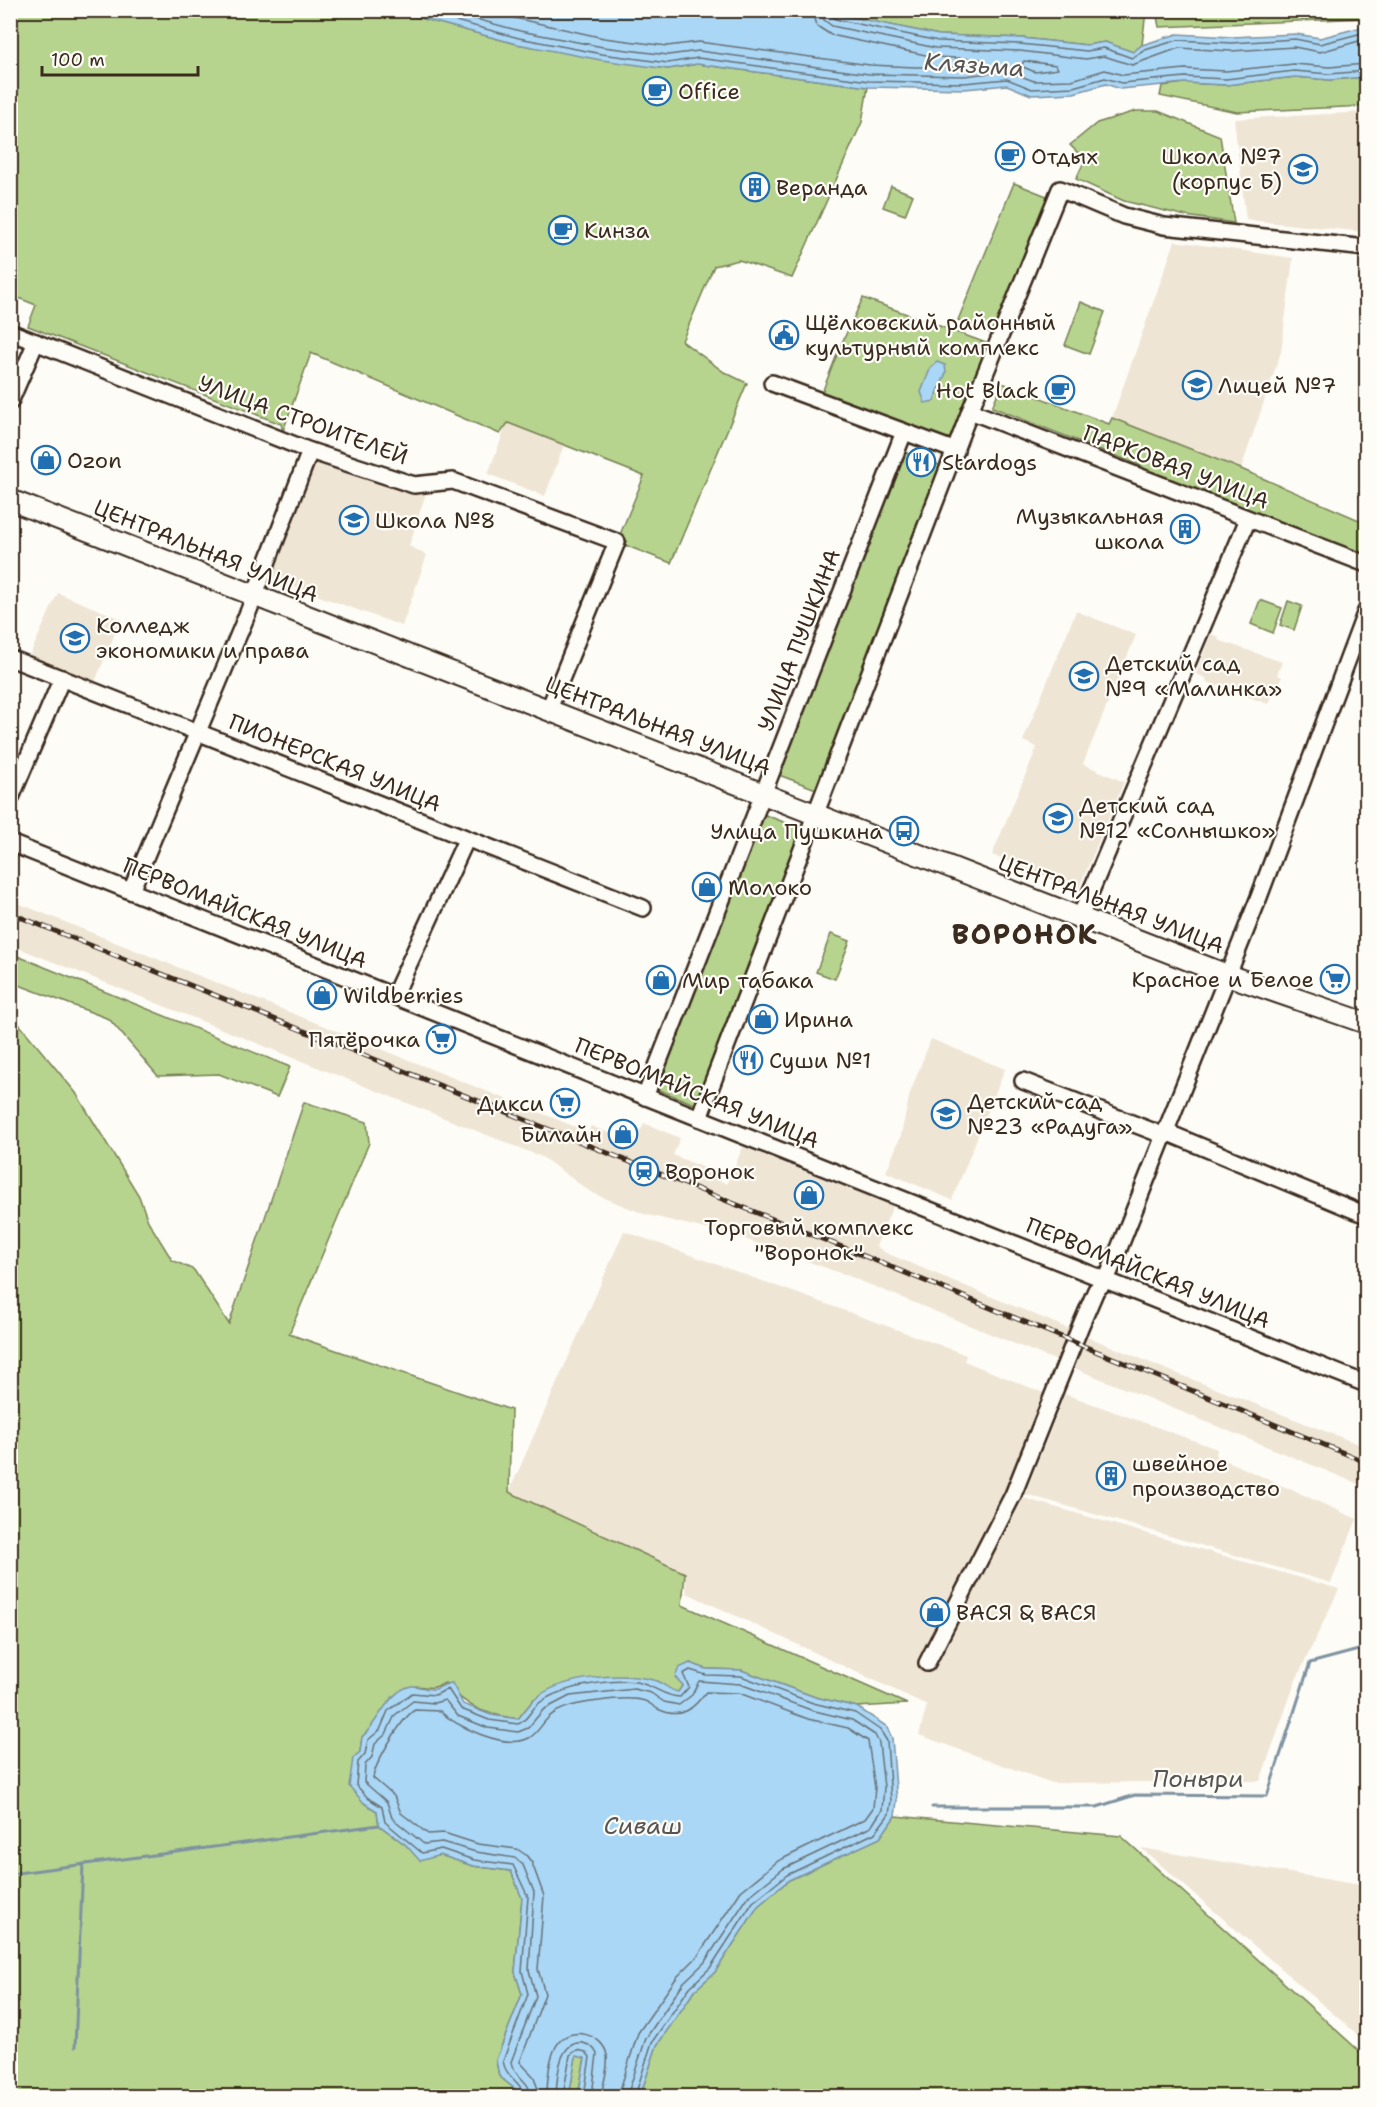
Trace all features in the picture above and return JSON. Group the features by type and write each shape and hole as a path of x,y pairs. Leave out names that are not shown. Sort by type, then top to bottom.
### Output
{"main road":[{"name":"ЦЕНТРАЛЬНАЯ УЛИЦА","path":"10,500 1227,975 1366,1023"},
{"name":"ЦЕНТРАЛЬНАЯ УЛИЦА","path":"1289,998 1317,1016 1366,1035"}],"street":[{"path":"699,1118 954,458 970,411 1060,189 1124,216 1164,226 1366,248"},
{"name":"УЛИЦА СТРОИТЕЛЕЙ","path":"10,332 310,450 414,485 453,481 617,542 549,709"},
{"path":"10,402 36,342"},
{"path":"771,383 903,432 954,458"},
{"name":"ПАРКОВАЯ УЛИЦА","path":"970,411 1366,564"},
{"name":"УЛИЦА ПУШКИНА","path":"645,1097 903,432"},
{"path":"131,891 254,596 310,450"},
{"path":"1080,916 1248,519"},
{"path":"927,1663 1013,1495 1080,1325 1096,1290 1106,1282 1166,1134 1366,611"},
{"name":"ПИОНЕРСКАЯ УЛИЦА","path":"10,658 465,840 643,908"},
{"path":"10,800 62,678"},
{"path":"394,996 465,840"},
{"name":"ПЕРВОМАЙСКАЯ УЛИЦА","path":"10,843 1366,1384"},
{"path":"1023,1081 1166,1134 1366,1215"}],"shaded area":[{"name":"Школа №7 (корпус Б)","path":"1366,112 1366,232 1246,220 1234,119"},
{"name":"Лицей №7","path":"1175,241 1293,258 1281,352 1241,469 1112,418"},
{"path":"507,423 564,445 545,496 488,474"},
{"name":"Школа №8","path":"314,459 426,493 409,546 427,555 402,626 269,578"},
{"name":"Колледж экономики и права","path":"58,593 121,619 94,684 29,657"},
{"path":"1076,611 1136,635 1083,764 1124,782 1078,890 992,855 1037,747 1023,741"},
{"path":"1211,634 1219,637 1218,640 1282,662 1277,675 1282,677 1268,704 1207,682 1206,678 1196,674"},
{"path":"10,900 588,1132 591,1126 625,1139 631,1126 641,1130 644,1123 680,1138 673,1155 719,1174 717,1179 727,1184 743,1147 893,1206 876,1246 886,1253 1168,1370 1366,1447 1366,1487 846,1275 739,1237 644,1214 592,1193 542,1157 11,945"},
{"name":"Детский сад №23 «Радуга»","path":"931,1039 1005,1069 952,1200 886,1172 901,1135 910,1093"},
{"path":"624,1231 956,1351 966,1355 964,1361 1051,1396 1013,1495 1339,1589 1296,1680 1260,1781 1052,1783 919,1735 927,1705 687,1593 684,1573 509,1492"},
{"path":"1065,1394 1217,1449 1216,1456 1357,1519 1331,1583 1025,1494"},
{"path":"1141,1848 1366,1886 1366,2042"}],"green space":[{"path":"1366,10 1366,18 1159,27 1156,11"},
{"path":"10,11 394,11 517,44 668,69 697,64 868,87 862,122 792,278 739,260 714,266 682,341 724,372 747,383 671,563 617,542 644,476 508,423 500,434 311,353 283,431 281,424 28,326 36,305 11,295"},
{"path":"822,11 1146,11 1142,45 1133,52 1105,42 1087,45 1021,38 939,35"},
{"path":"1295,77 1330,80 1366,77 1366,106 1237,112 1160,96 1162,86 1185,83 1226,85"},
{"path":"1136,111 1158,111 1220,136 1234,223 1186,216 1124,201 1076,179 1085,160 1070,145 1097,123"},
{"path":"1014,183 1049,197 994,334 958,320"},
{"path":"891,186 913,195 905,215 883,207"},
{"path":"863,298 997,347 956,451 819,400"},
{"path":"1081,302 1105,312 1089,354 1065,345"},
{"path":"1002,383 1109,424 1112,418 1241,469 1366,523 1366,558 1149,477 1142,466 992,407"},
{"path":"904,452 942,466 816,789 779,775"},
{"path":"1260,600 1282,608 1273,633 1251,624"},
{"path":"1288,601 1302,606 1294,630 1280,625"},
{"path":"760,813 802,829 697,1105 651,1087"},
{"path":"831,934 850,941 835,979 816,972"},
{"path":"10,953 290,1067 277,1097 219,1074 158,1076 109,1019 11,982"},
{"path":"11,1017 76,1093 139,1196 148,1221 172,1260 194,1270 229,1324 304,1102 367,1122 369,1143 289,1334 511,1410 509,1492 685,1573 682,1605 907,1704 857,1707 815,1697 741,1670 706,1669 690,1663 683,1685 678,1692 669,1690 658,1681 534,1699 518,1719 478,1709 462,1699 445,1683 434,1687 412,1686 400,1692 388,1704 362,1737 360,1752 364,1803 377,1811 379,1825 406,1845 420,1860 440,1855 473,1866 511,1871 522,1898 515,1972 522,1994 496,2060 499,2076 515,2089 519,2096 11,2096"},
{"path":"895,1816 1121,1836 1366,2057 1366,2096 640,2096 657,2045 695,1990 715,1972 758,1906 789,1880 880,1838"},
{"path":"576,2056 585,2057 578,2096 569,2096"}],"water":[{"name":"Клязьма","path":"394,11 822,11 939,35 1021,38 1087,45 1105,42 1133,52 1142,45 1177,34 1232,37 1296,34 1320,38 1366,26 1366,77 1330,80 1295,77 1226,85 1185,83 1120,89 1106,84 1074,93 1031,95 1007,85 965,89 868,87 697,64 668,69 601,60 517,44"},
{"path":"937,362 945,365 946,373 934,401 925,403 921,392 931,367"},
{"name":"Сиваш","path":"690,1663 706,1669 741,1670 815,1697 857,1707 886,1726 892,1738 897,1801 895,1816 880,1838 789,1880 758,1906 715,1972 695,1990 657,2045 640,2096 578,2096 585,2058 576,2056 569,2096 519,2096 515,2089 499,2076 496,2060 522,1994 515,1972 522,1898 511,1871 473,1866 440,1855 420,1861 406,1845 379,1825 377,1811 364,1803 349,1786 353,1758 360,1752 362,1737 390,1701 403,1689 411,1686 432,1689 452,1683 463,1704 491,1715 518,1719 533,1701 544,1693 558,1686 590,1678 624,1676 640,1678 657,1681 678,1692 683,1685 675,1677 679,1668"}],"waterway":[{"name":"Поныри","path":"932,1807 1097,1807 1135,1795 1267,1796 1310,1663 1366,1648"},
{"path":"10,1874 379,1825"},
{"path":"75,2047 83,1864"}],"railway":[{"path":"10,913 852,1251 1366,1462"}],"place":[{"name":"Office","path":"657,91"},
{"name":"Отдых","path":"1010,156"},
{"name":"Школа №7 (корпус Б)","path":"1303,169"},
{"name":"Веранда","path":"755,187"},
{"name":"Кинза","path":"563,230"},
{"name":"Щёлковский районный культурный комплекс","path":"784,335"},
{"name":"Лицей №7","path":"1197,385"},
{"name":"Hot Black","path":"1060,390"},
{"name":"Ozon","path":"46,460"},
{"name":"Stardogs","path":"921,462"},
{"name":"Школа №8","path":"354,520"},
{"name":"Музыкальная школа","path":"1185,529"},
{"name":"Колледж экономики и права","path":"75,638"},
{"name":"Детский сад №9 «Малинка»","path":"1084,676"},
{"name":"Детский сад №12 «Солнышко»","path":"1058,818"},
{"name":"Улица Пушкина","path":"904,831"},
{"name":"Moлоко","path":"707,887"},
{"name":"Красное и Белое","path":"1335,979"},
{"name":"Мир табака","path":"661,980"},
{"name":"Wildberries","path":"322,995"},
{"name":"Ирина","path":"763,1019"},
{"name":"Пятёрочка","path":"441,1039"},
{"name":"Суши №1","path":"748,1060"},
{"name":"Дикси","path":"565,1103"},
{"name":"Детский сад №23 «Радуга»","path":"946,1114"},
{"name":"Билайн","path":"623,1134"},
{"name":"Воронок","path":"644,1171"},
{"name":"Торговый комплекс \"Воронок\"","path":"809,1195"},
{"name":"швейное производство","path":"1111,1476"},
{"name":"ВАСЯ & ВАСЯ","path":"935,1612"}],"district":[{"name":"ВОРОНОК","path":"1025,934"}]}
